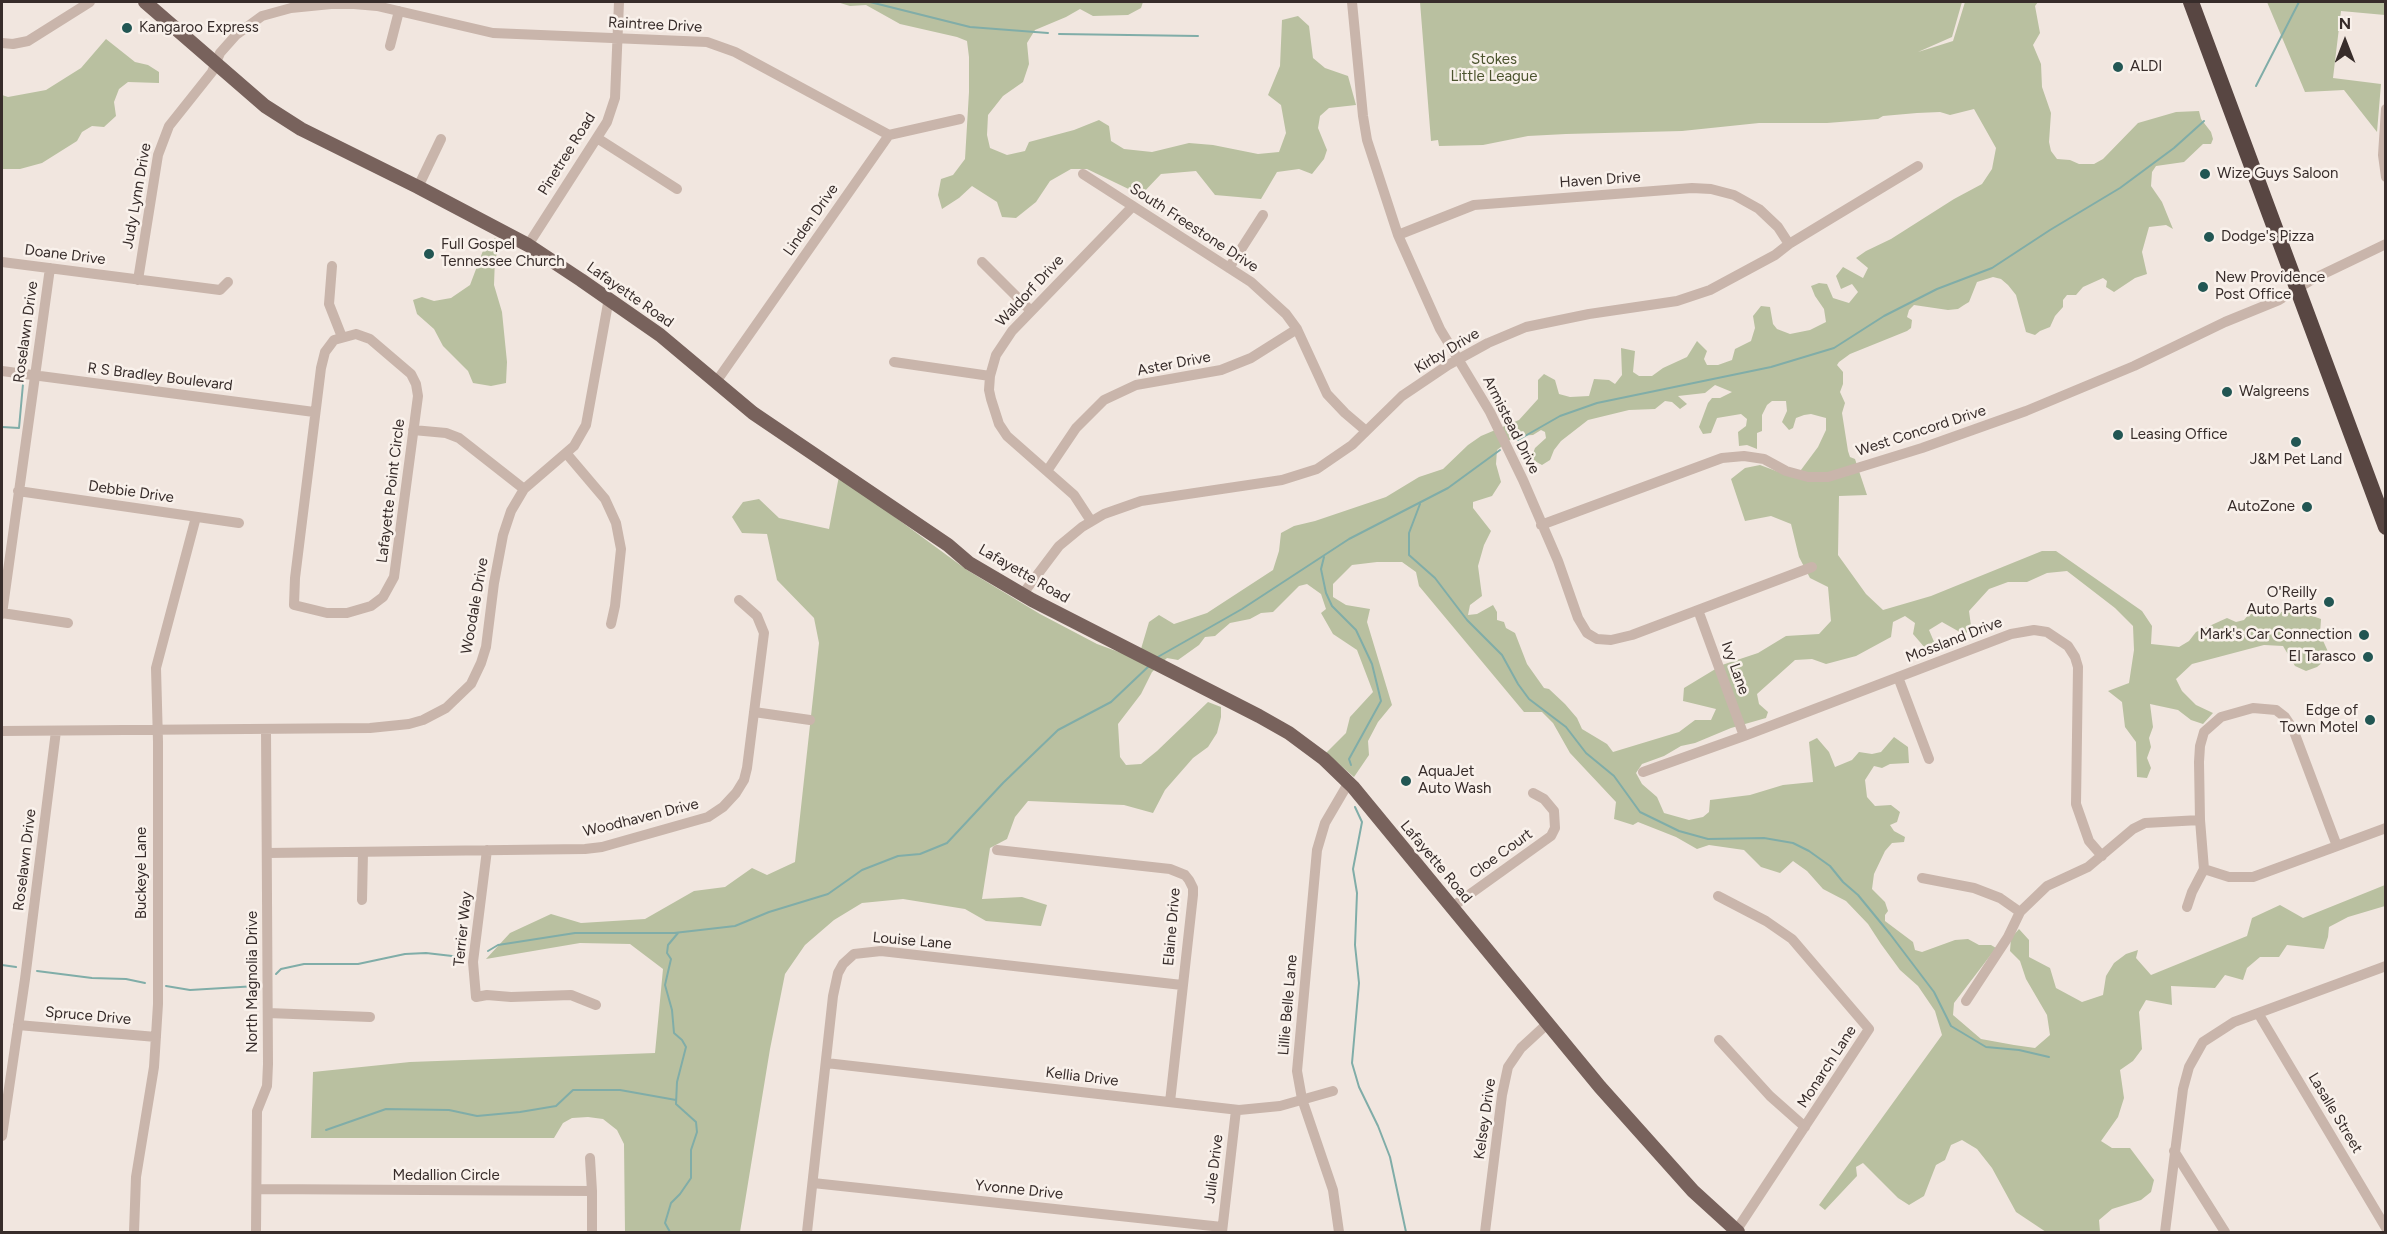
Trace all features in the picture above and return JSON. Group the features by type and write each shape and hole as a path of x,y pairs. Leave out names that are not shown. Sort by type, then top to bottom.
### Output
{"highway":[{"path":"2191,2 2385,527"}],"main road":[{"name":"Lafayette Road","path":"145,2 265,106 302,129 528,245 609,298 660,335 753,413 948,544 969,563 1022,595 1164,666 1289,733 1324,759 1349,782 1546,1025 1693,1191 1737,1232"}],"street":[{"path":"2,43 28,42 90,2"},
{"name":"Pinetree Road","path":"528,245 607,122 615,98 619,2"},
{"name":"Armistead Drive","path":"1352,2 1367,140 1398,235 1431,311 1490,412 1558,561 1578,618 1587,633 1597,639 1611,640 1632,635 1812,567"},
{"name":"Raintree Drive","path":"216,63 220,53 242,30 262,16 278,11 331,4 377,6 493,33 707,42 723,47 889,135"},
{"path":"390,46 399,10"},
{"name":"Judy Lynn Drive","path":"138,280 161,143 169,126 212,72 216,63"},
{"path":"2385,109 2383,155 2385,177"},
{"path":"889,135 960,119"},
{"name":"Linden Drive","path":"716,382 889,135"},
{"path":"597,138 677,189"},
{"path":"418,187 441,139"},
{"name":"Kirby Drive","path":"1022,595 1059,546 1091,520 1114,509 1141,501 1262,483 1301,475 1317,469 1352,445 1402,396 1488,343 1526,327 1589,314 1669,303 1710,290 1775,255 1789,244 1918,166"},
{"name":"South Freestone Drive","path":"1083,174 1229,268 1257,288 1286,314 1297,329 1328,394 1365,430"},
{"name":"Haven Drive","path":"1398,235 1474,205 1692,188 1712,189 1734,195 1759,209 1778,227 1789,244"},
{"name":"Waldorf Drive","path":"1091,520 1074,495 1013,442 999,424 989,390 990,376 996,355 1003,343 1132,206"},
{"path":"1229,268 1263,215"},
{"name":"West Concord Drive","path":"1541,525 1722,458 1744,456 1764,459 1786,471 1808,477 1828,477 1922,448 2021,413 2134,366 2225,322 2279,300 2385,244"},
{"name":"Doane Drive","path":"2,262 219,290 228,282"},
{"path":"982,262 1031,311"},
{"path":"332,266 329,304 342,337"},
{"name":"Roselawn Drive","path":"2,614 50,268"},
{"name":"Woodale Drive","path":"2,730 370,728 409,724 436,714 464,692 477,674 486,647 494,583 506,523 517,500 524,489 574,446 586,425 609,298"},
{"name":"Aster Drive","path":"1047,471 1076,428 1104,400 1136,385 1221,370 1251,358 1297,329"},
{"name":"Lafayette Point Circle","path":"356,334 370,339 411,374 418,396 397,568 392,583 383,597 371,606 347,613 327,614 294,605 296,568 314,412 325,352 334,340 342,337 356,334"},
{"path":"894,362 990,376"},
{"name":"R S Bradley Boulevard","path":"2,371 314,412"},
{"path":"413,430 459,438 524,489"},
{"path":"566,453 605,499 616,523 621,549 615,606 610,624"},
{"name":"Debbie Drive","path":"18,491 239,523"},
{"name":"Buckeye Lane","path":"134,1233 136,1177 154,1067 156,1037 157,657 196,517"},
{"name":"Woodhaven Drive","path":"267,853 602,847 708,817 729,801 744,780 764,633 757,616 740,600"},
{"name":"Ivy Lane","path":"1698,610 1744,736"},
{"path":"2,614 68,623"},
{"name":"Mossland Drive","path":"1643,772 2023,631 2047,632 2058,638 2075,657 2078,667 2076,804 2089,841 2102,856"},
{"path":"1898,677 1929,759"},
{"path":"2187,907 2204,868 2200,820 2200,746 2204,732 2213,722 2232,713 2253,708 2267,708 2276,710 2285,717 2293,729 2337,846"},
{"path":"754,712 810,720"},
{"name":"North Magnolia Drive","path":"256,1233 257,1112 267,1086 266,729"},
{"name":"Roselawn Drive","path":"2,1136 56,731"},
{"name":"Lillie Belle Lane","path":"1339,1233 1333,1190 1302,1099 1297,1076 1298,1043 1317,850 1325,823 1349,782"},
{"name":"Cloe Court","path":"1452,907 1551,836 1555,828 1554,811 1544,799 1533,793"},
{"path":"1966,1001 2008,937 2020,912 2047,886 2088,867 2133,829 2145,824 2200,820"},
{"path":"2204,868 2229,877 2253,877 2385,828"},
{"name":"Terrier Way","path":"487,850 473,962 476,997 571,995 596,1005"},
{"name":"Elaine Drive","path":"997,850 1170,869 1185,875 1193,888 1193,895 1170,1102"},
{"path":"362,900 363,852"},
{"path":"1922,878 1974,888 2000,898 2020,912"},
{"name":"Monarch Lane","path":"1718,896 1774,926 1792,939 1869,1029 1737,1232"},
{"name":"Louise Lane","path":"807,1233 833,996 838,973 849,958 861,952 878,950 1182,985"},
{"path":"2165,1233 2183,1089 2188,1067 2197,1050 2221,1028 2258,1012 2385,966"},
{"name":"Lasalle Street","path":"2258,1012 2385,1228"},
{"path":"268,1013 370,1017"},
{"name":"Spruce Drive","path":"18,1025 156,1037"},
{"name":"Kelsey Drive","path":"1485,1233 1508,1067 1521,1048 1546,1025"},
{"path":"1719,1040 1770,1096 1805,1128"},
{"name":"Kellia Drive","path":"826,1063 1236,1110 1270,1108 1333,1091"},
{"name":"Julie Drive","path":"1222,1230 1236,1110"},
{"path":"2174,1150 2224,1233"},
{"path":"590,1158 592,1233"},
{"name":"Yvonne Drive","path":"813,1183 1222,1230"},
{"name":"Medallion Circle","path":"257,1189 592,1191"}],"green space":[{"path":"837,2 1143,2 1141,8 1128,15 1093,16 1080,9 1035,30 1027,43 1029,64 1023,82 1003,96 988,115 987,135 990,148 1007,155 1025,151 1029,142 1074,130 1099,120 1109,126 1111,141 1124,149 1152,152 1189,143 1213,145 1258,154 1279,152 1286,133 1281,105 1268,95 1280,66 1282,20 1298,16 1309,26 1313,58 1325,68 1348,76 1356,105 1329,108 1320,116 1318,128 1327,150 1324,159 1312,174 1299,169 1277,172 1261,199 1215,195 1196,171 1161,174 1141,195 1087,169 1071,169 1050,181 1036,202 1016,218 1002,217 997,202 972,186 942,209 938,195 941,179 953,175 965,159 969,92 967,41 900,24 866,5 850,6"},
{"name":"Stokes Little League","path":"1420,2 1962,2 1952,37 1918,52 1953,41 1965,2 2038,2 2035,6 2040,33 2033,45 2041,64 2042,87 2051,113 2049,142 2051,151 2057,159 2070,160 2079,164 2094,164 2103,159 2138,123 2176,112 2199,111 2201,119 2211,132 2213,139 2211,144 2203,144 2184,162 2156,166 2152,172 2151,186 2162,202 2173,229 2166,225 2149,227 2142,252 2147,274 2135,278 2114,292 2106,287 2107,281 2103,278 2083,287 2076,295 2067,295 2063,300 2063,307 2055,316 2050,327 2035,335 2026,332 2016,295 2001,279 1993,277 1977,282 1969,302 1958,309 1948,310 1914,305 1907,317 1912,320 1911,328 1850,354 1839,362 1837,365 1843,372 1840,392 1845,403 1842,413 1848,451 1850,457 1855,459 1867,495 1839,496 1838,555 1866,594 1883,610 1931,596 2042,551 2056,551 2142,611 2152,626 2151,644 2179,647 2189,641 2196,632 2227,618 2236,622 2259,611 2304,613 2321,619 2320,634 2330,656 2317,667 2306,671 2295,666 2283,646 2264,645 2192,664 2176,679 2182,691 2196,705 2213,713 2203,724 2191,720 2178,710 2150,704 2153,727 2149,738 2151,747 2147,758 2151,768 2147,778 2137,777 2136,742 2125,727 2122,702 2108,691 2129,683 2134,650 2133,626 2115,608 2067,571 2047,573 2027,582 2008,582 1989,589 1969,611 1971,626 1965,635 1942,622 1929,630 1938,651 1932,656 1913,634 1915,623 1905,616 1893,622 1891,637 1856,656 1826,664 1812,659 1795,660 1757,694 1759,704 1768,712 1766,718 1681,746 1664,756 1642,764 1636,773 1642,784 1657,797 1664,813 1689,820 1703,817 1709,812 1710,800 1750,795 1783,785 1813,782 1809,742 1817,738 1829,752 1835,767 1852,760 1859,752 1872,754 1881,752 1894,737 1908,747 1909,763 1890,764 1882,768 1874,766 1865,780 1867,797 1875,806 1891,805 1900,812 1897,822 1890,825 1894,831 1905,837 1904,842 1892,843 1885,851 1874,874 1872,889 1885,902 1888,911 1885,921 1913,942 1915,950 1922,952 1955,940 1968,939 1979,945 1991,945 1996,948 1954,1003 1953,1015 1981,1039 2014,1045 2035,1048 2050,1035 2047,1015 2026,979 2020,961 2010,951 2011,938 2019,929 2029,940 2029,957 2050,968 2056,988 2082,1002 2103,995 2106,976 2114,963 2126,954 2138,950 2136,958 2151,975 2247,936 2252,918 2280,905 2303,918 2385,885 2385,906 2348,917 2329,927 2324,949 2287,945 2279,957 2260,957 2247,968 2243,980 2225,975 2215,988 2171,986 2172,1005 2146,1000 2139,1012 2142,1049 2133,1061 2120,1070 2124,1098 2118,1117 2101,1141 2112,1148 2130,1148 2154,1180 2151,1192 2141,1200 2112,1209 2099,1220 2100,1232 2046,1232 2016,1212 1992,1168 1977,1149 1962,1140 1951,1145 1945,1160 1936,1165 1924,1196 1909,1205 1898,1198 1863,1163 1856,1167 1857,1176 1825,1210 1819,1205 1942,1035 1935,1011 1918,986 1900,970 1868,924 1846,901 1823,889 1807,871 1793,861 1780,873 1761,867 1744,850 1709,845 1697,849 1676,837 1638,822 1633,825 1614,819 1616,802 1570,753 1553,723 1542,712 1524,712 1419,586 1416,572 1402,562 1352,565 1333,584 1333,597 1346,605 1370,609 1367,622 1392,705 1378,722 1368,741 1369,755 1354,777 1326,753 1346,733 1350,717 1373,692 1357,650 1333,634 1321,613 1326,609 1321,594 1307,584 1299,586 1273,612 1261,613 1250,619 1230,623 1215,636 1205,637 1199,645 1178,660 1167,658 1152,672 1141,694 1118,724 1120,757 1126,765 1141,764 1208,702 1221,707 1217,733 1208,747 1193,758 1165,790 1153,813 1124,805 1028,801 1015,817 1007,839 990,848 982,899 1022,897 1047,905 1041,926 986,921 965,909 903,899 862,903 834,920 805,945 785,974 770,1049 740,1232 625,1232 624,1144 617,1130 603,1119 572,1118 563,1123 554,1138 311,1138 313,1072 410,1062 655,1053 663,969 630,944 580,943 486,959 510,933 551,914 581,923 645,919 694,891 725,887 752,868 767,875 795,862 819,643 814,618 777,580 767,534 742,533 732,517 743,502 759,499 779,518 829,529 839,476 967,570 1040,614 1097,644 1138,659 1149,622 1159,615 1174,624 1207,613 1273,570 1279,551 1281,533 1294,526 1386,497 1419,477 1443,469 1481,436 1519,420 1538,399 1538,380 1544,374 1555,380 1559,394 1570,397 1589,396 1594,379 1609,380 1615,384 1622,375 1621,348 1635,351 1633,372 1639,376 1652,376 1687,357 1697,341 1707,351 1704,359 1707,365 1718,365 1732,360 1735,349 1751,341 1755,328 1753,316 1761,306 1770,307 1773,324 1777,329 1790,334 1810,330 1826,322 1824,309 1811,286 1819,283 1827,284 1833,298 1849,303 1858,292 1852,284 1841,289 1836,276 1843,267 1863,278 1868,268 1856,258 1982,184 1992,169 1996,148 1974,109 1950,115 1940,112 1917,113 1827,123 1759,123 1682,131 1528,136 1483,145 1439,146 1438,140 1431,141","holes":["1715,385 1732,392 1720,398 1712,398 1708,403 1699,427 1703,434 1711,433 1717,418 1741,414 1747,419 1746,426 1738,432 1739,446 1747,445 1757,449 1757,433 1762,431 1762,415 1772,401 1786,401 1787,411 1782,422 1789,430 1793,428 1796,418 1804,415 1811,414 1826,418 1826,430 1818,447 1795,478 1760,465 1745,468 1731,479 1745,521 1771,516 1791,524 1799,557 1810,578 1828,587 1831,621 1819,634 1786,636 1758,653 1722,665 1684,688 1683,701 1716,709 1711,720 1695,720 1679,732 1613,752 1607,744 1582,729 1577,718 1565,704 1549,689 1544,688 1527,664 1515,633 1506,628 1504,622 1497,620 1497,612 1493,605 1477,614 1468,615 1470,605 1482,596 1478,566 1491,531 1473,508 1473,502 1492,496 1501,482 1496,464 1497,450 1518,436 1533,435 1541,430 1545,432 1546,438 1535,448 1531,459 1542,465 1550,460 1561,441 1588,420 1629,410 1655,409 1665,401 1672,402 1680,409 1687,404 1678,396 1705,393"]},
{"path":"2267,2 2385,2 2385,15 2341,11 2333,78 2381,84 2377,132 2344,90 2305,92"},
{"path":"106,39 135,62 148,65 159,72 159,83 128,82 119,89 114,102 116,116 104,127 92,126 82,132 77,141 42,163 20,169 2,169 2,95 8,97 46,90 81,68"},
{"path":"495,238 503,243 495,258 494,285 502,312 507,362 506,383 491,386 473,383 468,371 443,346 434,329 417,314 413,300 422,297 434,301 451,298 470,285 484,248"}],"waterway":[{"path":"870,2 970,27 1048,33"},
{"path":"2256,86 2299,2"},
{"path":"1059,34 1198,36"},
{"path":"1518,440 1560,416 1597,403 1771,367 1834,348 1884,316 1937,289 1992,268 2120,188 2174,148 2204,121"},
{"path":"2,427 19,428 23,384"},
{"path":"1156,658 1242,609 1349,539 1448,488 1500,450"},
{"path":"1420,504 1409,533 1409,555 1435,578 1467,620 1502,655 1529,699 1566,727 1586,753 1614,776 1640,812 1679,831 1708,839 1764,838 1793,843 1809,851 1830,866 1858,895 1890,934 1934,992 1951,1026 1986,1047 2019,1050 2049,1057"},
{"path":"1324,557 1321,569 1326,593 1332,606 1356,630 1372,664 1381,701 1349,759 1351,765"},
{"path":"488,951 498,945 575,933 674,933 735,926 769,912 828,894 862,870 898,856 920,854 947,843 1003,783 1058,730 1111,702 1150,665"},
{"path":"1355,807 1362,822 1353,869 1357,893 1355,945 1359,983 1352,1063 1359,1087 1390,1157 1406,1232"},
{"path":"670,1232 665,1223 671,1203 691,1178 691,1150 697,1132 696,1122 676,1104 677,1082 686,1047 674,1033 672,1010 665,985 671,959 667,953 668,945 678,933"},
{"path":"276,974 281,969 304,964 358,964 405,954 426,953 461,957"},
{"path":"2,965 16,967"},
{"path":"37,971 92,978 126,979 145,983"},
{"path":"166,986 190,990 257,986"},
{"path":"326,1130 386,1109 449,1110 477,1116 520,1112 556,1106 573,1090 620,1090 676,1100"}],"place":[{"name":"Kangaroo Express","path":"127,28"},
{"name":"ALDI","path":"2118,67"},
{"name":"Wize Guys Saloon","path":"2205,174"},
{"name":"Dodge's Pizza","path":"2209,237"},
{"name":"Full Gospel Tennessee Church","path":"429,254"},
{"name":"New Providence Post Office","path":"2203,287"},
{"name":"Walgreens","path":"2227,392"},
{"name":"Leasing Office","path":"2118,435"},
{"name":"J&M Pet Land","path":"2296,442"},
{"name":"AutoZone","path":"2307,507"},
{"name":"O'Reilly Auto Parts","path":"2329,602"},
{"name":"Mark's Car Connection","path":"2364,635"},
{"name":"El Tarasco","path":"2368,657"},
{"name":"Edge of Town Motel","path":"2370,720"},
{"name":"AquaJet Auto Wash","path":"1406,781"}]}
